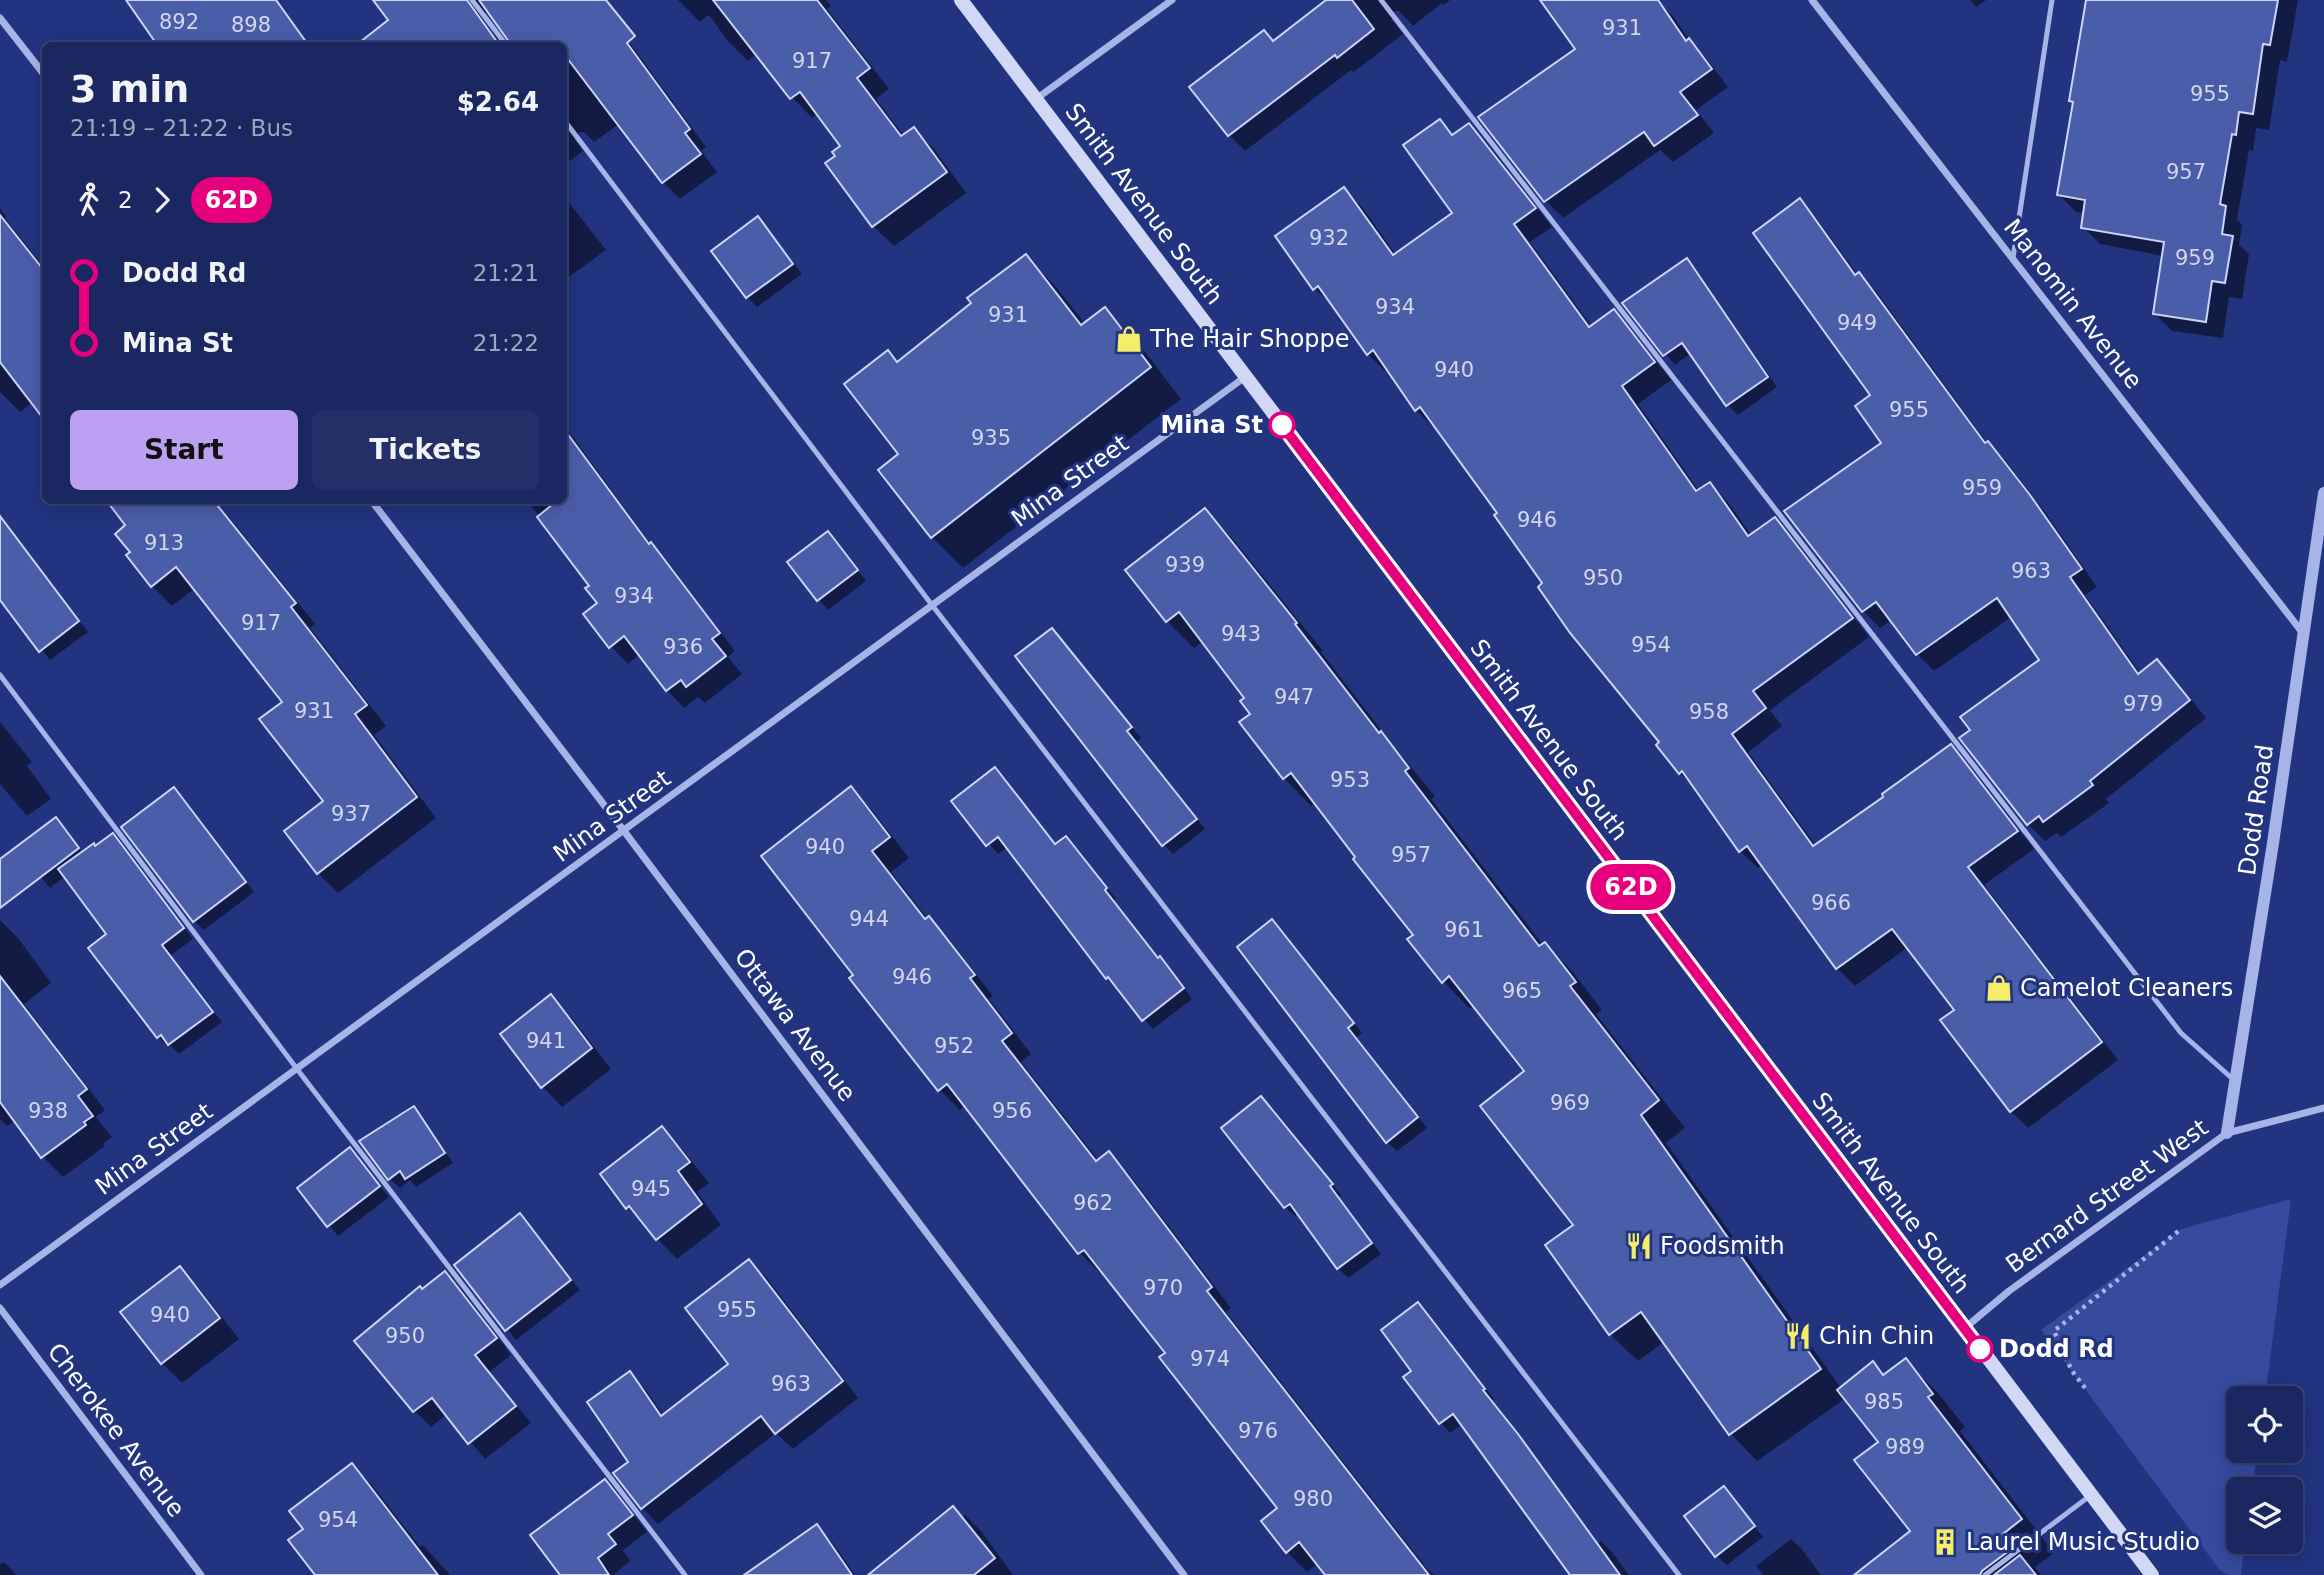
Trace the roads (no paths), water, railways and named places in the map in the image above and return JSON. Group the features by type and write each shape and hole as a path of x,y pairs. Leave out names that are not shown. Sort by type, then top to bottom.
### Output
{"main road":[{"name":"Smith Avenue South","path":"961,0 2152,1575"}],"street":[{"path":"1036,99 1172,0"},
{"name":"Manomin Avenue","path":"1812,0 2302,632"},
{"path":"0,18 42,72"},
{"name":"Mina Street","path":"0,1285 1246,376"},
{"name":"Dodd Road","path":"2227,1133 2324,493"},
{"name":"Ottawa Avenue","path":"374,504 624,831 1184,1575"},
{"name":"Bernard Street West","path":"1965,1328 2008,1291 2227,1133 2324,1108"},
{"name":"Cherokee Avenue","path":"0,1308 201,1575"}],"lane":[{"path":"472,0 504,42"},
{"path":"1381,0 2180,1033 2236,1082"},
{"path":"2013,258 2052,0"},
{"path":"567,124 932,605 1679,1575"},
{"path":"0,675 297,1069 685,1575"},
{"path":"1985,1575 2091,1494"}],"place":[{"name":"The Hair Shoppe","path":"1129,339"},
{"name":"Mina St","path":"1282,425"},
{"name":"Camelot Cleaners","path":"1999,988"},
{"name":"Foodsmith","path":"1639,1246"},
{"name":"Chin Chin","path":"1798,1336"},
{"name":"Dodd Rd","path":"1980,1349"},
{"name":"Laurel Music Studio","path":"1945,1542"}]}
